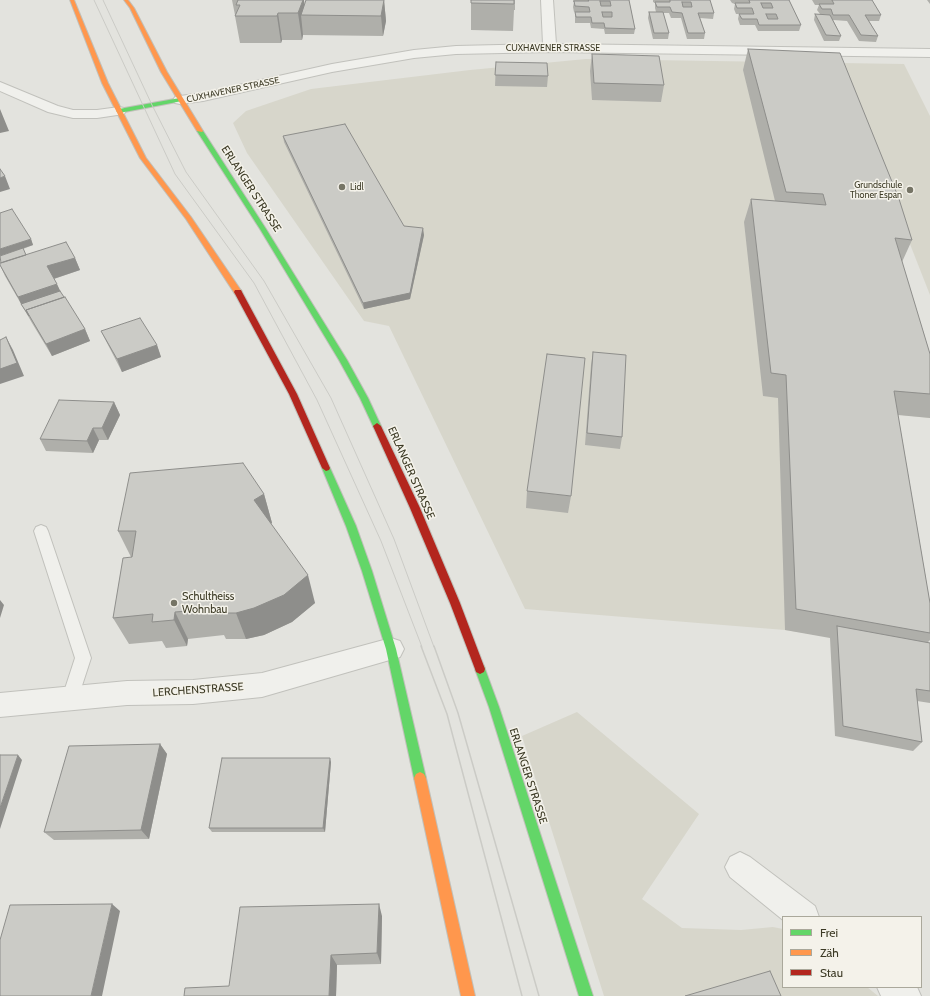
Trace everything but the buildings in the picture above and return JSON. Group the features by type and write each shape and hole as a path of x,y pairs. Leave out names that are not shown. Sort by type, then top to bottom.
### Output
{"main road":[{"path":"72,0 105,83 143,158 189,218 244,302 280,369 334,485 351,526 367,571 391,650 468,996"},
{"name":"ERLANGER STRASSE","path":"126,0 132,8 164,72 180,100 263,229 343,360 364,398 415,508 455,603 492,701 586,996"},
{"path":"119,111 180,100"}],"street":[{"path":"546,0 550,48"},
{"name":"CUXHAVENER STRASSE","path":"180,100 204,97 332,68 414,54 456,50 550,48 930,54"},
{"path":"0,86 53,110 73,114 97,114 119,111"},
{"name":"LERCHENSTRASSE","path":"0,705 127,694 193,692 262,685 391,650"},
{"path":"740,867 803,916"},
{"path":"894,988 905,996"}],"lane":[{"path":"41,531 82,658 70,698"}],"shaded area":[{"path":"586,59 904,64 930,116 930,295 842,71 930,355 930,418 883,413 830,637 785,630 525,609 389,326 364,321 247,153 233,123 246,111 311,89 470,70"},
{"path":"577,712 699,814 642,899 682,928 741,930 773,927 782,929 782,988 868,988 878,996 604,996 522,736"}],"tram line":[{"path":"94,0 175,174 254,283 317,400 381,541 422,647"},
{"path":"103,0 152,105 186,172 264,281 331,398 394,539 434,647"},
{"path":"421,646 447,714 522,996"},
{"path":"434,646 458,713 539,996"}],"traffic: fast":[{"path":"119,111 180,100"},
{"path":"200,131 263,229 343,360 364,398 377,426"},
{"path":"326,468 351,526 367,571 391,649 420,778"},
{"path":"480,669 494,707 586,996"}],"traffic: slow":[{"path":"72,0 105,83 143,158 189,218 238,292"},
{"path":"126,0 132,8 164,72 200,131"},
{"path":"420,778 468,996"}],"traffic: jam":[{"path":"238,292 293,394 326,468"},
{"path":"377,426 415,508 455,603 480,669"}],"place":[{"name":"Lidl","path":"342,187"},
{"name":"Grundschule Thoner Espan","path":"910,190"},
{"name":"Schultheiss Wohnbau","path":"174,603"}]}
